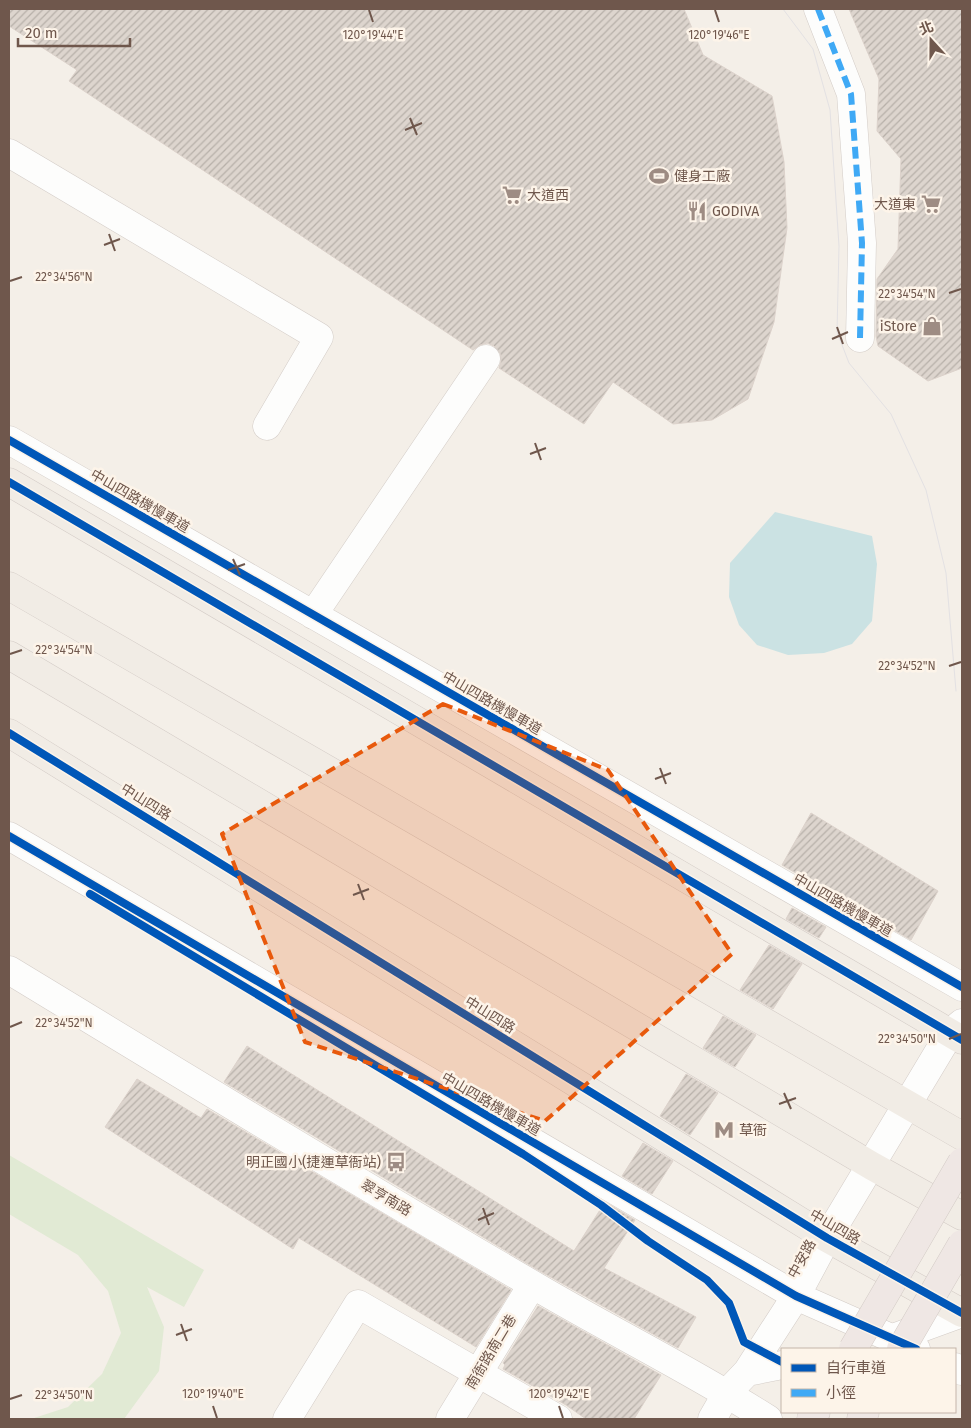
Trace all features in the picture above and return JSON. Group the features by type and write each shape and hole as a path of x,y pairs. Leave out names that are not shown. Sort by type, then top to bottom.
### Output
{"highway":[{"path":"853,1348 962,1162"},
{"path":"903,1346 962,1244"}],"main road":[{"path":"9,482 958,1032"},
{"path":"9,586 962,1136"},
{"path":"9,655 872,1166 962,1216"},
{"name":"中山四路","path":"9,733 827,1238 962,1313"}],"street":[{"path":"818,9 851,94 862,243 860,338"},
{"path":"9,153 319,338 267,426"},
{"path":"313,615 486,359"},
{"name":"中山四路機慢車道","path":"9,440 962,987"},
{"name":"中山四路機慢車道","path":"9,836 796,1296 903,1346"},
{"name":"翠亨南路","path":"9,970 313,1155 532,1285 727,1393 768,1419"},
{"name":"中安路","path":"712,1419 727,1393 747,1372 796,1296 827,1238 908,1105 958,1032"},
{"name":"南衙路南二巷","path":"450,1419 532,1285"},
{"path":"287,1419 358,1304 558,1419"},
{"path":"869,1348 903,1346 962,1313"},
{"path":"747,1372 781,1365"}],"highlighted area":[{"path":"443,704 608,770 732,954 545,1121 305,1042 222,834"}],"green space":[{"path":"9,1155 204,1270 184,1307 147,1287 164,1327 159,1371 124,1419 31,1419 68,1407 102,1374 121,1333 108,1291 78,1255 9,1214"}],"water":[{"path":"775,512 872,536 877,564 872,621 852,644 824,653 788,655 757,645 739,625 729,597 730,563"}],"building":[{"name":"大道西","path":"9,9 684,9 703,55 772,96 784,162 787,228 774,322 748,399 712,420 673,424 613,382 584,424 499,368 501,361 500,353 494,346 487,343 473,350 69,81 77,70 9,26"},
{"name":"大道東","path":"849,9 962,9 962,368 928,381 878,346 876,336 877,279 898,249 901,159 877,131 879,79"},
{"path":"811,813 938,891 911,940 782,865"},
{"path":"792,908 826,927 819,938 786,919"},
{"path":"769,945 802,964 773,1009 740,990"},
{"path":"723,1016 756,1035 735,1067 703,1048"},
{"path":"247,1046 574,1251 605,1202 635,1220 604,1268 696,1317 678,1348 538,1270 224,1082"},
{"path":"686,1074 718,1093 690,1135 660,1116"},
{"path":"137,1079 201,1118 207,1109 511,1290 476,1347 299,1238 293,1249 105,1127"},
{"path":"643,1143 673,1161 652,1194 622,1176"},
{"path":"538,1306 661,1375 634,1419 586,1419 566,1405 503,1369 505,1365 503,1363"}],"tram line":[{"path":"783,9 813,49 830,110 839,246 837,332 849,363 891,414 926,490 946,573 956,691"}],"marked path":[{"path":"818,9 851,94 862,243 860,338"}],"cycle path":[{"path":"9,440 962,987"},
{"path":"9,482 962,1040"},
{"path":"9,733 827,1238 962,1313"},
{"path":"9,836 796,1296 914,1348"},
{"path":"90,894 523,1154 601,1205 648,1241 707,1280 729,1303 744,1342 781,1361"}],"place":[{"name":"健身工廠","path":"659,176"},
{"name":"大道西","path":"512,195"},
{"name":"大道東","path":"931,204"},
{"name":"GODIVA","path":"697,211"},
{"name":"iStore","path":"932,326"},
{"name":"草衙","path":"724,1130"},
{"name":"明正國小(捷運草衙站)","path":"396,1162"}]}
